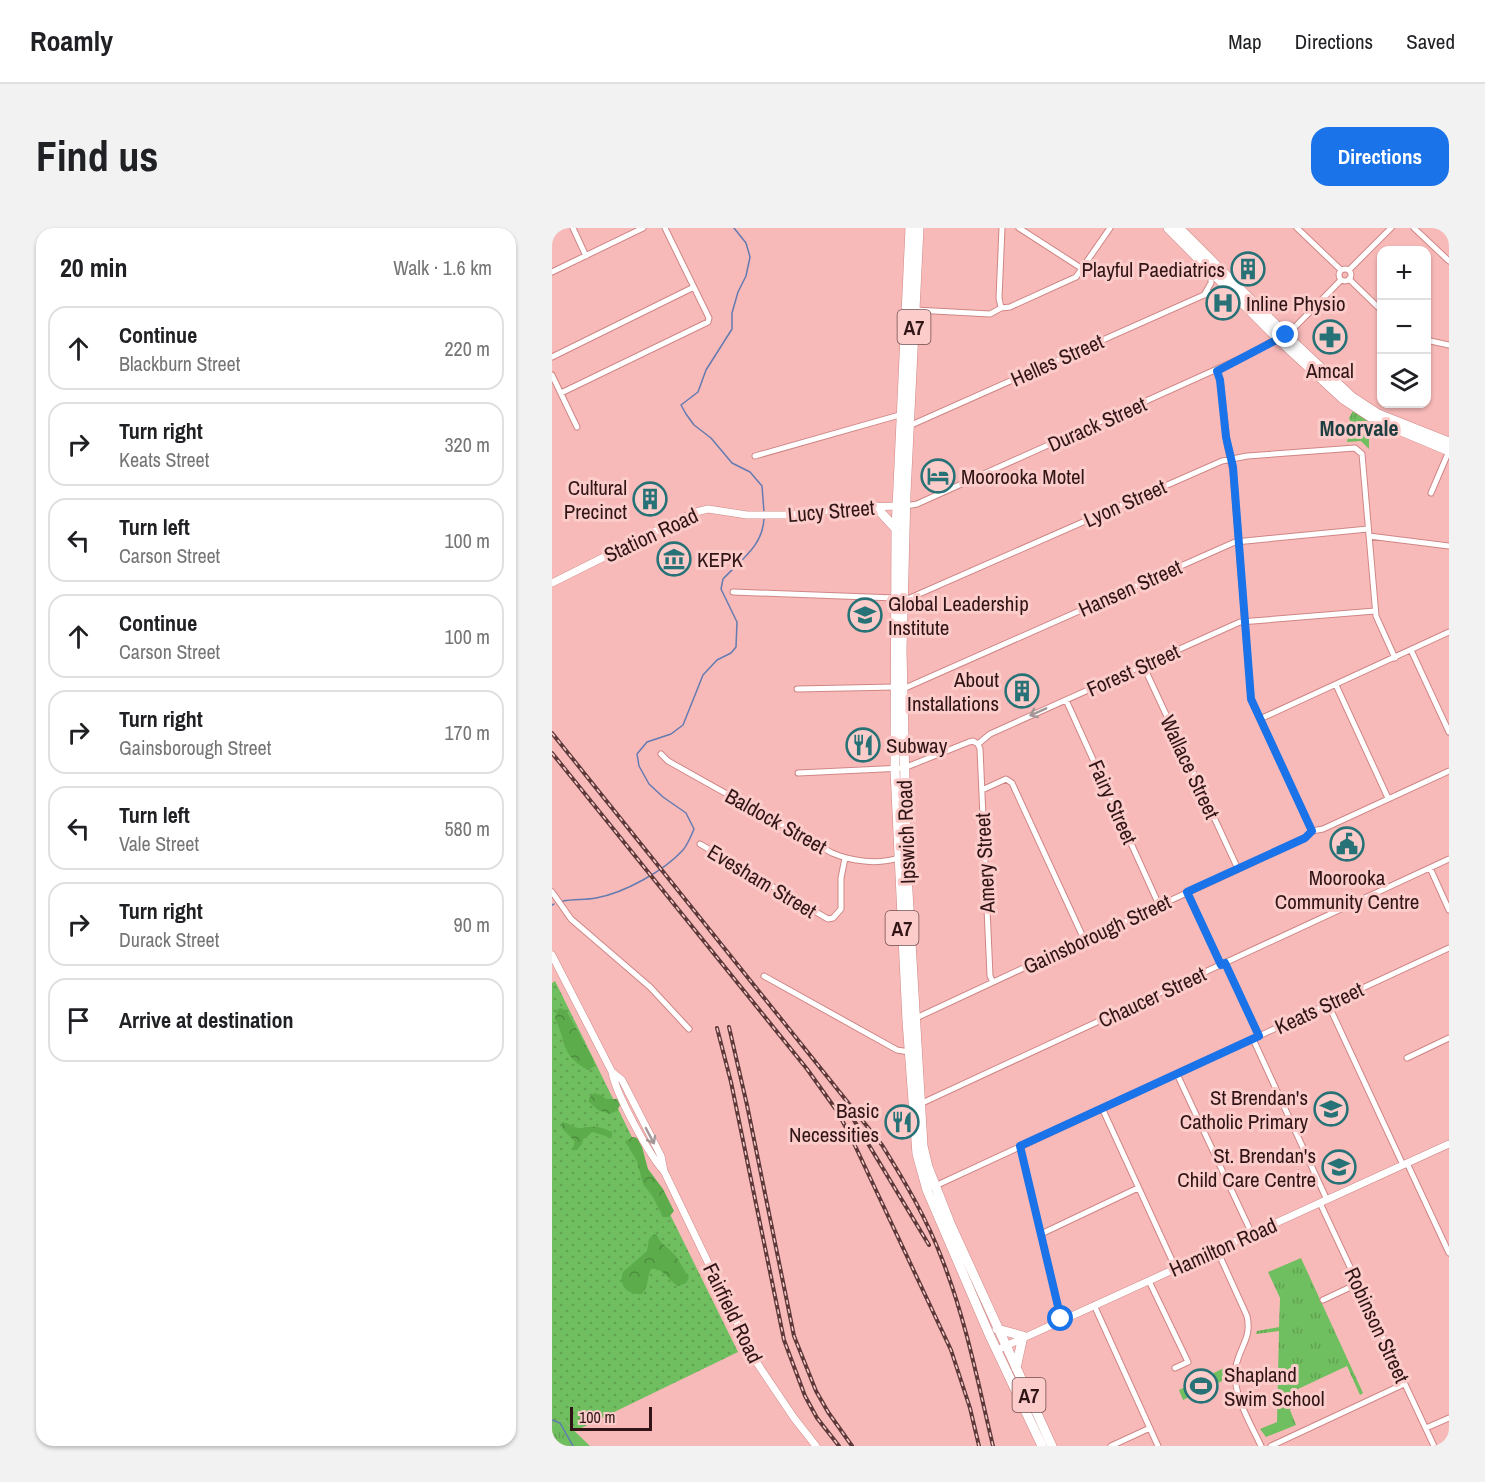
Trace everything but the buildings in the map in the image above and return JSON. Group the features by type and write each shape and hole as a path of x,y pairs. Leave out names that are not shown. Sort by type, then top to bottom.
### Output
{"highway":[{"name":"Ipswich Road","path":"910,228 899,600 898,858 925,1155 931,1188 997,1329 1001,1348 1016,1368 1052,1446"},
{"name":"Ipswich Road","path":"899,600 896,529 902,506 909,426 919,228"},
{"path":"1168,228 1227,288 1358,402 1378,414 1449,442"},
{"path":"1179,228 1343,399 1361,413 1449,451"},
{"path":"875,506 896,529"},
{"name":"Ipswich Road","path":"899,769 907,875 911,1020 909,1052 917,1154 1042,1446"},
{"path":"997,1329 1023,1336 1016,1368"}],"street":[{"path":"573,228 586,256"},
{"path":"552,272 643,228"},
{"path":"561,393 708,322 710,318 665,228"},
{"path":"1001,308 999,298 1002,228"},
{"path":"1019,228 1081,268"},
{"path":"915,310 990,314 1001,308 1010,307 1076,277 1110,228"},
{"path":"1297,228 1341,270 1349,270"},
{"path":"1349,270 1391,228"},
{"path":"1414,228 1449,261"},
{"path":"1341,270 1339,276 1341,280 1349,279"},
{"path":"1349,270 1351,274 1349,279"},
{"path":"1204,295 1211,283 1211,271"},
{"path":"1349,279 1377,306"},
{"name":"Durack Street","path":"902,506 917,504 1217,371 1282,337 1341,280"},
{"path":"552,357 694,287"},
{"name":"Helles Street","path":"909,426 1204,295 1227,288"},
{"path":"1431,341 1449,345"},
{"path":"1217,371 1220,380 1225,435 1231,458 1251,696 1312,831"},
{"path":"552,375 577,427"},
{"path":"755,456 903,414"},
{"name":"Lyon Street","path":"899,600 1231,458 1331,449 1358,449 1362,454 1369,533"},
{"path":"1431,493 1449,451"},
{"name":"Lucy Street","path":"755,515 902,506"},
{"name":"Station Road","path":"552,583 696,512 708,510 755,515"},
{"path":"1369,533 1375,610 1378,624 1395,658"},
{"name":"Hansen Street","path":"899,688 1239,541 1369,533 1449,546"},
{"path":"733,592 899,600"},
{"name":"Forest Street","path":"899,769 969,742 973,741 978,744 990,734 1234,625 1246,621 1375,610"},
{"path":"1260,719 1449,632"},
{"path":"1411,650 1449,732"},
{"name":"Wallace Street","path":"1143,665 1238,869"},
{"path":"1336,685 1388,798"},
{"path":"797,689 899,688"},
{"name":"Fairy Street","path":"1066,700 1159,905"},
{"name":"Amery Street","path":"978,744 990,976 993,982"},
{"name":"Baldock Street","path":"661,754 668,761 832,853 845,858 887,861 898,858"},
{"path":"798,773 899,769"},
{"name":"Gainsborough Street","path":"911,1020 1073,945 1083,937 1094,936 1305,838 1312,831 1323,830 1449,771"},
{"path":"981,790 1006,779 1012,783 1083,937"},
{"name":"Evesham Street","path":"700,844 828,919 833,918 840,909 841,878 845,858"},
{"name":"Chaucer Street","path":"920,1104 1449,859"},
{"path":"1430,868 1449,910"},
{"path":"552,892 574,923 650,987 689,1029"},
{"name":"Robinson Street","path":"1187,892 1256,1037 1357,1284 1434,1446"},
{"name":"Keats Street","path":"931,1188 1449,948"},
{"name":"Fairfield Road","path":"552,955 612,1072 615,1084 646,1146 664,1171 755,1360 816,1446"},
{"path":"764,976 897,1050 909,1052"},
{"path":"1328,1004 1449,1253"},
{"path":"1407,1058 1449,1038"},
{"path":"1177,1074 1252,1234"},
{"path":"1102,1108 1176,1269"},
{"name":"Hamilton Road","path":"1001,1348 1023,1336 1449,1144"},
{"path":"1020,1146 1061,1319"},
{"path":"1041,1234 1138,1188"},
{"path":"1216,1250 1247,1316 1249,1334 1236,1364 1236,1387 1240,1402 1261,1446"},
{"path":"1149,1281 1188,1362 1175,1368"},
{"path":"1323,1300 1357,1284"},
{"path":"1094,1305 1158,1446"},
{"path":"1270,1446 1404,1384"},
{"path":"1426,1428 1449,1418"},
{"path":"1110,1446 1150,1428"}],"green space":[{"path":"1353,411 1378,425 1376,430 1369,435 1369,449 1361,441 1347,442 1351,423 1349,418"},
{"path":"555,981 738,1352 575,1431 563,1420 552,1425 552,983"},
{"path":"560,1008 566,1010 593,1059 595,1066 588,1070 568,1054 555,1018"},
{"path":"594,1093 606,1099 618,1099 620,1105 617,1111 610,1114 598,1110 589,1102 589,1098"},
{"path":"562,1122 579,1128 604,1129 612,1132 612,1138 592,1132 586,1138 584,1137 577,1150 572,1150 575,1142 562,1128"},
{"path":"633,1137 637,1138 642,1147 648,1169 663,1189 674,1211 669,1217 663,1217 653,1197 643,1184 637,1161 625,1141"},
{"path":"656,1234 676,1256 689,1278 686,1283 678,1286 663,1272 651,1269 642,1294 632,1293 623,1286 623,1272 647,1251 649,1239"},
{"path":"1301,1258 1363,1393 1360,1395 1347,1366 1298,1389 1290,1410 1296,1425 1266,1437 1260,1429 1277,1422 1279,1331 1256,1334 1257,1331 1279,1327 1280,1298 1268,1272"},
{"name":"Shapland Swim School","path":"1224,1368 1222,1381 1183,1400 1179,1390"},
{"path":"563,1420 590,1446 559,1446 552,1435 552,1425"}],"waterway":[{"path":"734,228 746,243 750,257 746,276 738,292 732,313 732,329 706,370 698,392 681,405 694,425 711,438 732,463 750,472 762,486 764,512"},
{"path":"563,901 596,898 631,886 665,866 688,843 694,829 686,813 649,784 639,766 637,754 647,742 671,734 683,725 703,675 717,660 731,653 736,647 737,622 721,589 723,579 756,544 763,527 764,517"},
{"path":"552,1420 560,1423 573,1446"}],"railway":[{"path":"552,733 882,1145 915,1201 942,1259 965,1328 993,1446"},
{"path":"552,753 807,1069 837,1111 951,1350 970,1408 979,1446"},
{"path":"729,1027 794,1336 816,1391 852,1446"},
{"path":"717,1028 731,1082 784,1340 805,1396 817,1418 839,1446"},
{"path":"852,1117 929,1245"}],"place":[{"name":"Playful Paediatrics","path":"1248,269"},
{"name":"Inline Physio","path":"1223,303"},
{"name":"Amcal","path":"1330,337"},
{"name":"Moorooka Motel","path":"938,476"},
{"name":"Cultural Precinct","path":"650,499"},
{"name":"KEPK","path":"674,559"},
{"name":"Global Leadership Institute","path":"865,615"},
{"name":"About Installations","path":"1022,691"},
{"name":"Subway","path":"863,745"},
{"name":"Moorooka Community Centre","path":"1347,844"},
{"name":"St Brendan's Catholic Primary","path":"1331,1109"},
{"name":"Basic Necessities","path":"902,1122"},
{"name":"St. Brendan's Child Care Centre","path":"1339,1167"},
{"name":"Shapland Swim School","path":"1201,1386"}],"district":[{"name":"Moorvale","path":"1359,428"}],"route":[{"path":"1061,1319 1020,1146 1259,1036 1225,963 1221,965 1187,892 1305,838 1312,831 1251,699 1233,467 1227,448 1220,380 1217,371 1286,335"}]}
